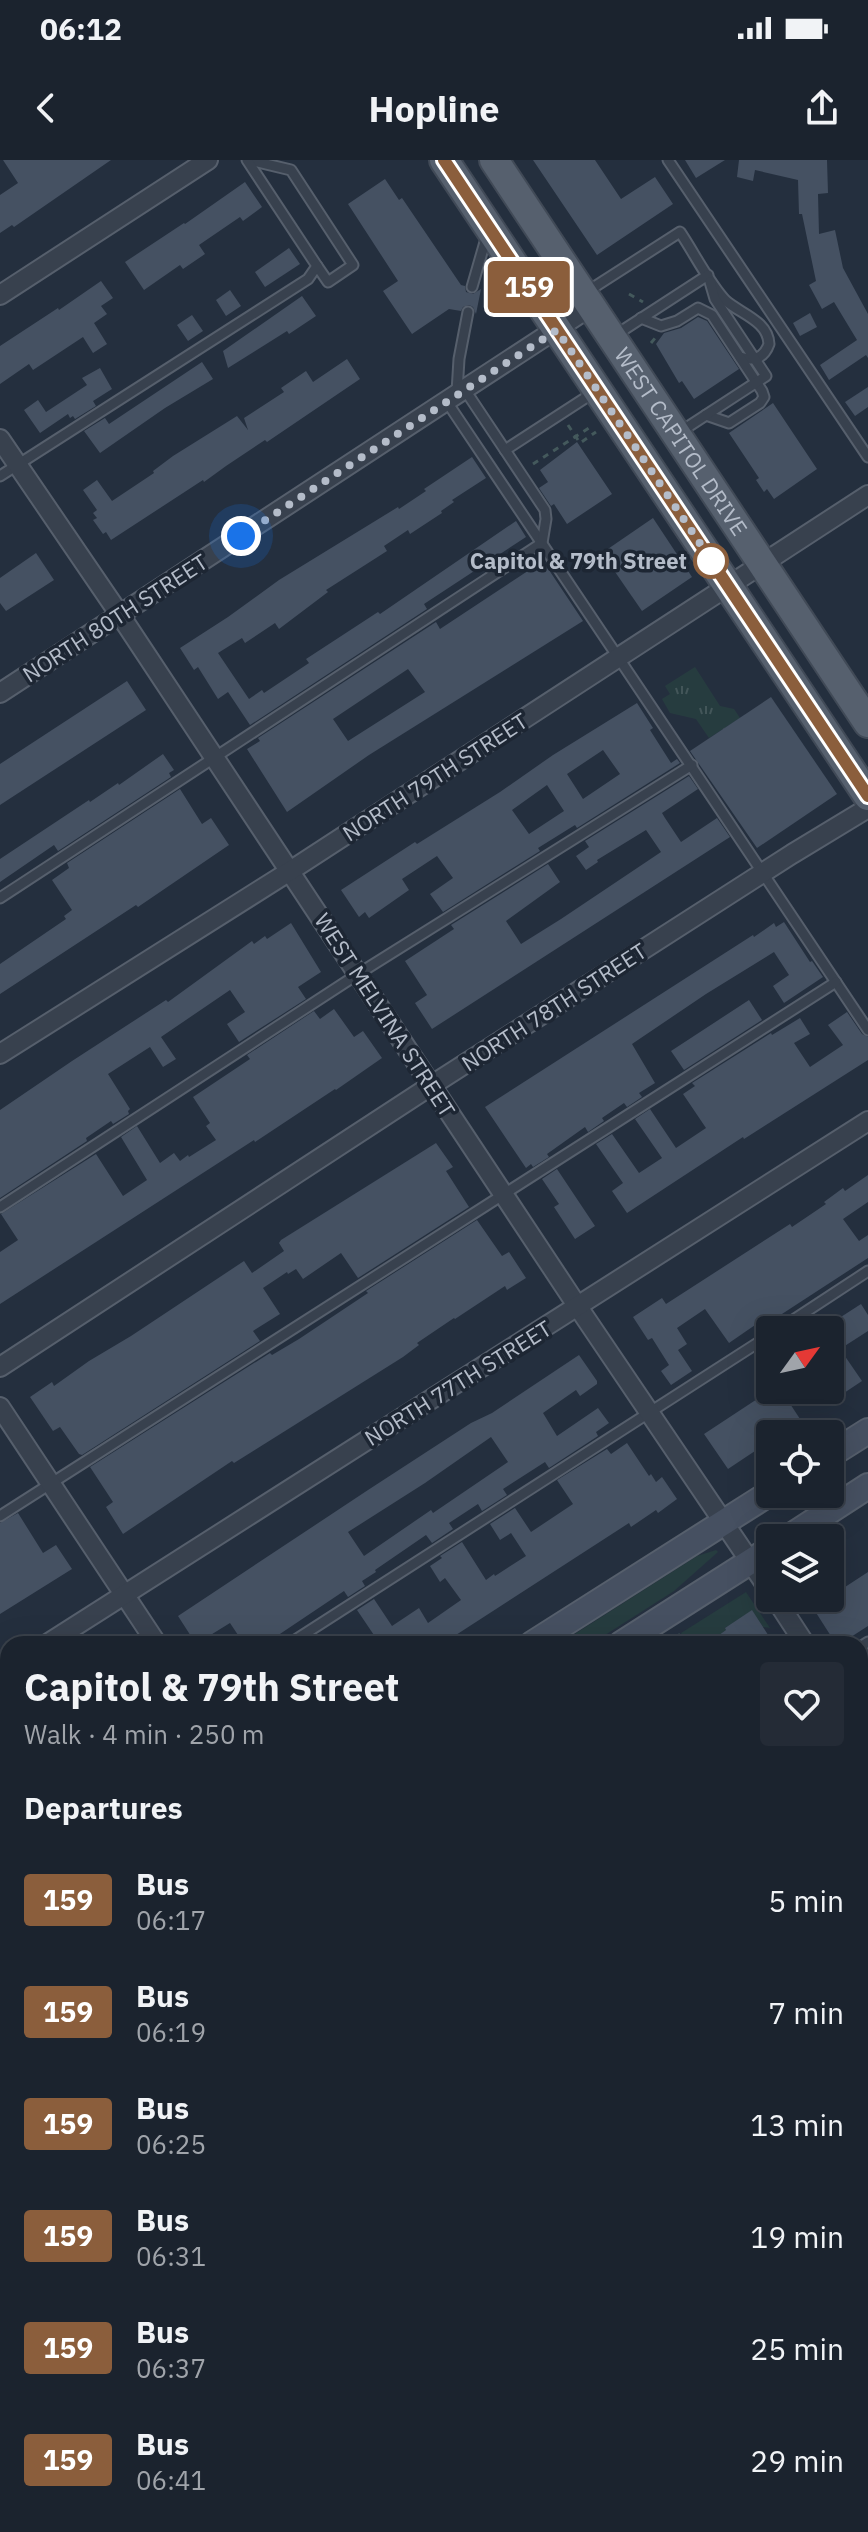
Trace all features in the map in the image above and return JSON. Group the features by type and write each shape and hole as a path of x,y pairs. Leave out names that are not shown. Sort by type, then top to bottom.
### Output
{"main road":[{"name":"WEST CAPITOL DRIVE","path":"444,160 868,796"},
{"name":"WEST CAPITOL DRIVE","path":"494,160 868,723"},
{"path":"844,1446 868,1431"},
{"path":"810,1524 868,1486"},
{"path":"545,1636 756,1502"},
{"path":"634,1636 756,1559"}],"street":[{"path":"0,295 208,160"},
{"name":"NORTH 80TH STREET","path":"0,693 557,330 586,301"},
{"name":"WEST MELVINA STREET","path":"0,439 649,1413 724,1522 756,1552"},
{"name":"NORTH 79TH STREET","path":"0,1054 290,871 868,495"},
{"name":"NORTH 78TH STREET","path":"0,1367 432,1085 868,808"},
{"name":"NORTH 77TH STREET","path":"59,1636 868,1121"},
{"path":"0,1407 152,1636"},
{"path":"784,1612 800,1636"}],"lane":[{"path":"248,160 291,170 353,265 328,282 248,160"},
{"path":"668,160 868,457"},
{"path":"472,287 489,228"},
{"path":"586,301 680,232 725,300 766,331 769,338 766,351 755,360"},
{"path":"0,476 308,279 317,266"},
{"path":"611,338 708,275"},
{"path":"676,435 766,376 715,299 708,275"},
{"path":"641,318 661,326 677,321 698,308 706,309 757,382 764,397 760,403 729,423 706,415"},
{"path":"468,312 456,396 542,543 868,1030"},
{"path":"740,357 755,360"},
{"path":"505,450 598,390"},
{"path":"0,898 542,543 545,510 505,450 456,396"},
{"path":"0,1207 358,974 692,765"},
{"path":"0,1516 836,982"},
{"path":"799,1316 868,1271"},
{"path":"301,1636 756,1344"}],"path":[{"path":"533,464 589,428"},
{"path":"576,436 580,443 600,430"}],"green space":[{"path":"695,667 720,706 734,709 740,718 709,738 696,719 670,713 662,699 670,694 665,686"},
{"path":"718,1552 674,1591 604,1636 572,1636 697,1556"},
{"path":"746,1592 756,1612 759,1612 770,1628 763,1627 752,1611 725,1628 730,1636 683,1636 681,1633"}],"building":[{"path":"3,160 111,160 14,227 12,225 0,233 0,195 18,183"},
{"path":"533,160 595,160 621,199 655,177 673,204 597,255"},
{"path":"685,160 725,160 696,178"},
{"path":"739,160 827,160 828,193 818,194 819,234 835,230 843,268 868,314 868,358 866,355 829,380 820,365 857,340 834,302 822,309 809,285 816,281 802,214 799,214 798,180 755,170 753,181 737,177"},
{"path":"385,179 399,200 402,198 461,285 465,286 466,292 473,294 481,289 476,314 469,305 461,311 449,309 412,334 383,291 398,281 348,204"},
{"path":"245,182 262,207 243,221 240,217 199,245 205,254 183,269 180,265 144,290 125,262"},
{"path":"289,248 300,264 265,287 255,272"},
{"path":"101,281 113,298 101,306 107,314 94,323 107,344 93,353 83,337 33,370 29,364 0,384 0,346"},
{"path":"230,290 241,306 226,316 216,300"},
{"path":"302,296 316,316 228,368 223,351"},
{"path":"810,313 817,327 800,336 793,323"},
{"path":"192,315 203,331 188,341 177,325"},
{"path":"698,317 707,321 739,369 694,399 682,381 679,383 656,344 664,333 681,328"},
{"path":"347,359 360,379 204,482 111,540 93,520 97,518 93,513 97,510 83,490 97,480 112,501 154,473 173,456 237,416 248,430 244,418 284,392 281,388 306,371 313,382"},
{"path":"202,362 213,379 100,453 84,431 105,418 109,424"},
{"path":"100,368 112,389 93,401 96,406 75,419 68,414 40,433 24,410 38,400 46,412 87,385 82,378"},
{"path":"868,387 868,407 855,416 845,402"},
{"path":"773,403 817,469 774,499 767,489 764,492 756,480 759,478 729,433"},
{"path":"577,442 612,494 567,524 539,488 548,482 540,470"},
{"path":"472,457 486,478 452,500 454,502 442,513 410,534 408,530 384,546 387,551 326,590 328,592 279,629 275,623 245,643 242,638 218,653 249,699 262,690 264,693 309,663 306,659 378,612 380,614 516,521 526,537 424,604 427,609 250,725 228,692 218,699 198,667 194,670 180,648 279,580 399,509"},
{"path":"653,518 692,577 642,611 602,553"},
{"path":"36,553 54,580 6,611 0,603 0,578"},
{"path":"543,561 583,621 369,755 287,812 247,749 260,741 258,738 436,622 440,629","holes":["408,669 425,692 348,741 333,719"]},
{"path":"127,681 146,710 0,805 0,764"},
{"path":"771,697 837,794 757,848 690,751"},
{"path":"637,703 671,763 677,759 680,763 577,828 575,825 538,848 540,851 443,912 430,894 453,878 437,856 402,879 409,890 369,918 365,912 359,917 341,890 500,792","holes":["603,750 620,774 583,799 567,774","547,785 564,811 529,834 512,810"]},
{"path":"163,754 174,770 169,773 171,777 58,851 54,845 0,882 0,859"},
{"path":"689,776 698,789 662,813 681,842 717,818 730,837 432,1029 415,1003 427,995 405,961 454,929 451,925 548,864 560,882 506,921 521,944 561,919 661,852 646,830 586,870 576,856 589,847 585,841"},
{"path":"180,789 202,824 211,818 229,845 0,994 0,964 66,919 64,916 72,910 52,880 69,868 67,863"},
{"path":"784,922 823,977 784,1003 773,986 789,975 774,952 706,994 632,1044 655,1083 639,1093 642,1097 627,1107 624,1103 588,1132 585,1127 547,1154 549,1157 526,1168 485,1107 753,935 774,923 776,927"},
{"path":"291,923 321,972 298,987 306,999 239,1042 227,1024 245,1012 230,990 161,1037 176,1059 163,1067 150,1047 108,1074 130,1109 129,1114 113,1124 111,1121 86,1138 87,1141 0,1198 0,1110 166,1000 168,1002 252,941 254,944 265,936 267,939"},
{"path":"749,1000 762,1020 684,1070 671,1051"},
{"path":"334,1009 354,1037 363,1031 382,1058 0,1304 0,1252 18,1240 1,1214 96,1154 123,1196 147,1180 121,1137 137,1126 160,1163 174,1153 180,1161 189,1157 216,1140 206,1126 210,1123 193,1097 250,1059 247,1055 314,1011 320,1019"},
{"path":"847,1012 862,1034 868,1037 868,1060 627,1213 612,1191 623,1183 596,1144 612,1134 639,1173 662,1158 635,1119 650,1109 676,1148 706,1128 683,1094 695,1086 692,1083 800,1018 810,1034 794,1043 810,1067 843,1045 828,1025"},
{"path":"436,1143 453,1167 446,1171 469,1207 358,1278 341,1253 303,1279 296,1269 287,1272 263,1288 280,1314 253,1331 260,1341 82,1455 60,1427 53,1431 30,1397 52,1382 54,1386 244,1261 252,1273 284,1251 279,1243 281,1240"},
{"path":"557,1169 595,1226 575,1239 554,1207 559,1204 542,1179"},
{"path":"868,1175 868,1202 843,1219 859,1241 868,1235 868,1258 779,1316 756,1316 756,1324 729,1343 705,1309 677,1328 687,1344 678,1350 692,1371 671,1385 661,1371 669,1365 652,1338 648,1340 633,1317 662,1298 666,1304 790,1224 792,1227 843,1188 845,1191"},
{"path":"477,1220 502,1256 509,1252 526,1278 507,1290 505,1286 454,1318 417,1343 419,1345 403,1357 234,1463 232,1461 123,1534 106,1507 113,1502 90,1467 270,1353 272,1355 299,1339 368,1293 366,1291"},
{"path":"861,1304 868,1315 868,1331 844,1346 844,1316"},
{"path":"579,1355 597,1384 580,1396 576,1390 543,1413 557,1436 598,1408 609,1423 596,1432 598,1436 549,1468 545,1462 503,1489 507,1495 482,1511 478,1504 449,1523 453,1529 432,1543 426,1535 375,1570 362,1581 365,1586 348,1597 344,1591 277,1636 239,1636 230,1623 209,1636 191,1636 178,1616 471,1423 492,1413","holes":["491,1437 508,1462 433,1513 431,1510 364,1556 348,1532"]},
{"path":"844,1355 862,1381 844,1393"},
{"path":"756,1400 756,1404 790,1404 801,1420 756,1420 756,1450 728,1469 704,1434"},
{"path":"627,1443 649,1476 651,1474 656,1482 662,1477 677,1499 631,1527 629,1523 454,1636 375,1636 357,1610 374,1599 392,1626 419,1608 428,1623 461,1600 445,1578 440,1582 430,1566 442,1558 440,1556 462,1542 486,1580 495,1576 526,1556 511,1533 500,1540 490,1524 515,1508 531,1532 573,1504 557,1480 607,1449 611,1454"},
{"path":"18,1513 43,1553 56,1545 72,1569 0,1614 0,1523"},
{"path":"868,1572 868,1626 852,1636 831,1636 816,1612 844,1612 844,1588"},
{"path":"752,1610 769,1636 718,1636"}],"bus line":[{"name":"159","path":"444,160 868,796"}],"place":[{"name":"Capitol & 79th Street","path":"711,561"}],"route":[{"path":"241,536 557,330 715,566 711,561"}]}
